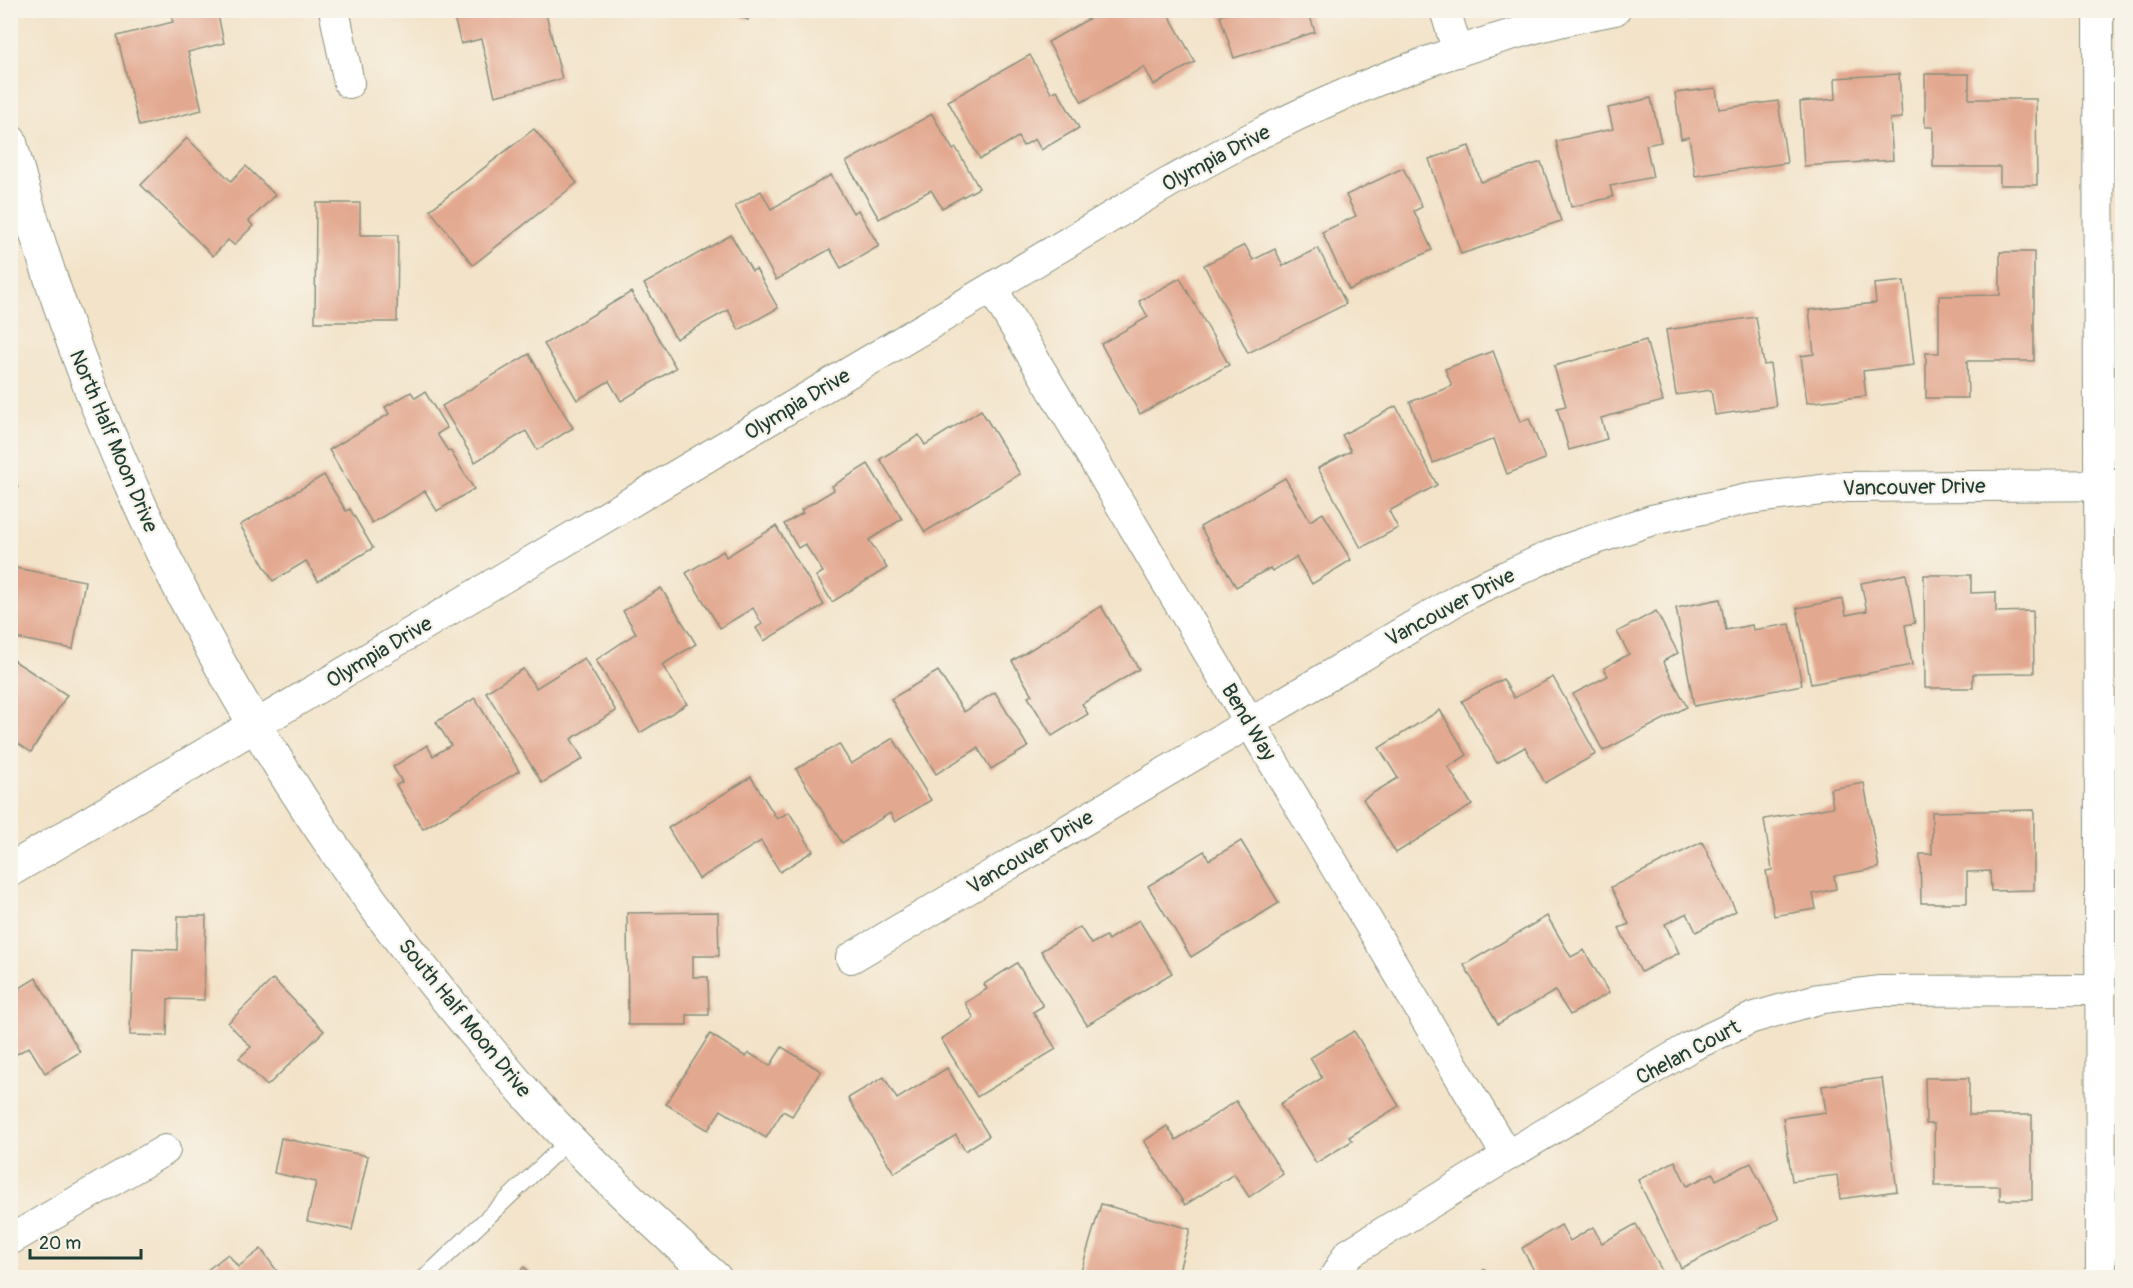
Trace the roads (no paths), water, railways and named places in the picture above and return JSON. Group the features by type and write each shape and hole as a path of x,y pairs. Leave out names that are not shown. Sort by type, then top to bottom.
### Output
{"street":[{"path":"334,10 349,83"},
{"path":"1445,10 1458,52"},
{"name":"Olympia Drive","path":"10,870 1168,183 1257,135 1348,93 1458,52 1506,37 1615,10"},
{"path":"2098,10 2111,484 2101,990 2101,1278"},
{"name":"North Half Moon Drive","path":"10,141 67,327 125,475 194,617 254,726"},
{"name":"Bend Way","path":"992,288 1507,1156"},
{"name":"Vancouver Drive","path":"851,958 1469,593 1558,552 1652,520 1748,499 1846,487 2111,484"},
{"name":"South Half Moon Drive","path":"254,726 339,859 434,986 538,1107 649,1219 715,1278"},
{"name":"Chelan Court","path":"1334,1278 1348,1254 1690,1047 1752,1018 1818,999 1878,991 2101,990"},
{"path":"10,1240 165,1150"}],"lane":[{"path":"424,1278 570,1139"}]}
